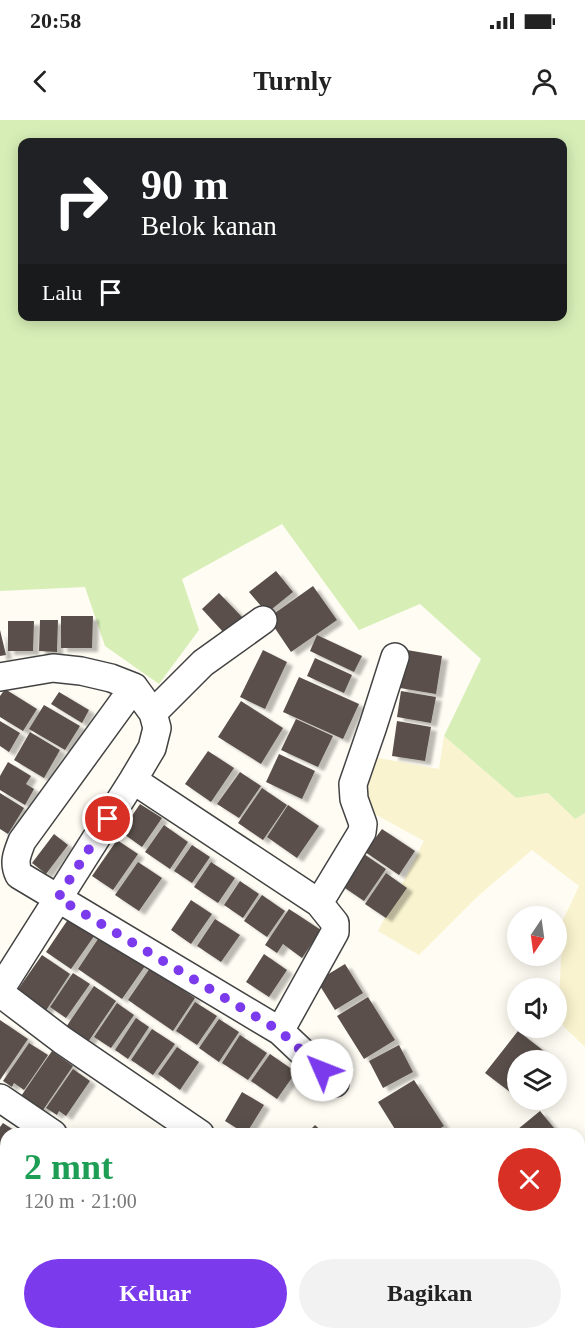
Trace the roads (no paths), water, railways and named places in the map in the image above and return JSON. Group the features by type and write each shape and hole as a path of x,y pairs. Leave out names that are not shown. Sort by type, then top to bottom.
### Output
{"street":[{"path":"153,712 202,663 263,620"},
{"path":"319,903 362,832 363,824 354,799 353,784 394,657"},
{"path":"0,677 53,668 111,678 134,687 153,712 158,728 152,748 0,992 62,1040 191,1128"},
{"path":"134,687 22,841 15,857 15,868 19,875 280,1031 335,1083"},
{"path":"133,780 319,903 335,923 335,932 280,1031"},
{"path":"0,1098 44,1128"}]}
